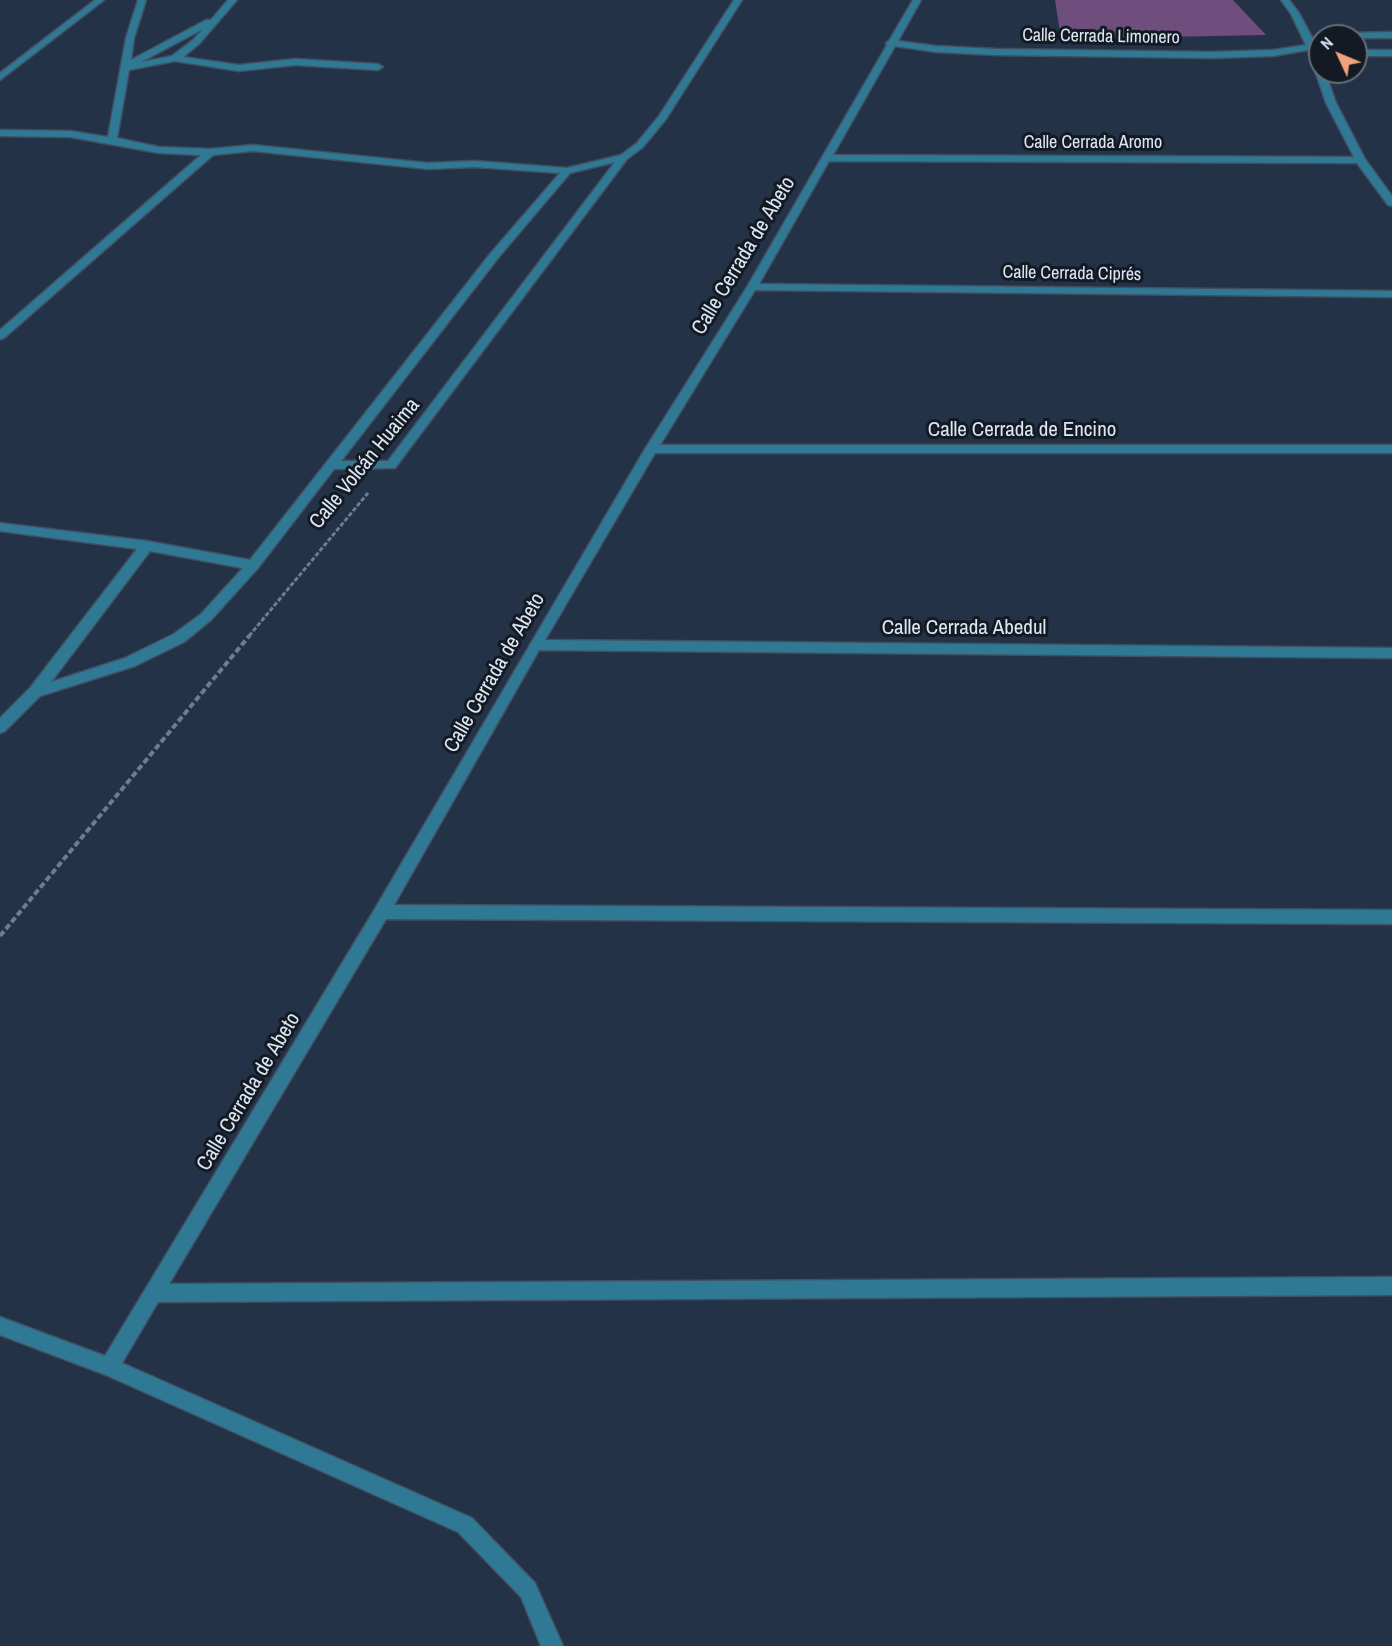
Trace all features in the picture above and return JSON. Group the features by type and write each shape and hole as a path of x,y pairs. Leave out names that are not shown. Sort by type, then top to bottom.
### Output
{"street":[{"path":"0,77 100,0"},
{"path":"112,140 130,38 142,0"},
{"path":"175,58 196,42 233,0"},
{"name":"Calle Volcán Huaima","path":"392,465 624,157 640,145 663,117 738,0"},
{"name":"Calle Cerrada de Abeto","path":"109,1367 382,912 535,645 651,449 752,288 890,43 917,0"},
{"path":"1285,0 1308,33"},
{"path":"124,68 149,52 217,18"},
{"path":"1368,36 1392,35"},
{"name":"Calle Cerrada Limonero","path":"890,43 936,49 996,52 1213,55 1273,53 1308,48"},
{"path":"1368,53 1392,53"},
{"path":"124,68 175,58 239,68 295,62 378,67"},
{"path":"1324,84 1331,103 1360,160 1392,203"},
{"path":"0,133 70,134 159,150 210,152 253,148 428,166 476,165 567,171 624,157"},
{"path":"0,336 210,152"},
{"name":"Calle Cerrada Aromo","path":"826,158 1360,160"},
{"path":"35,692 130,662 179,638 206,617 253,565 494,256 567,171"},
{"name":"Calle Cerrada Ciprés","path":"752,288 1392,294"},
{"name":"Calle Cerrada de Encino","path":"651,449 1392,449"},
{"path":"331,465 392,465"},
{"path":"0,527 147,546 253,565"},
{"path":"0,727 35,692 147,546"},
{"name":"Calle Cerrada Abedul","path":"535,645 1392,652"},
{"path":"382,912 1392,917"},
{"path":"154,1293 1392,1286"},
{"path":"0,1326 109,1367 465,1525 528,1590 552,1646"}],"path":[{"name":"Calle Volcán Huaima","path":"0,936 392,465"}],"shaded area":[{"path":"1055,0 1233,0 1266,35 1061,39"}]}
